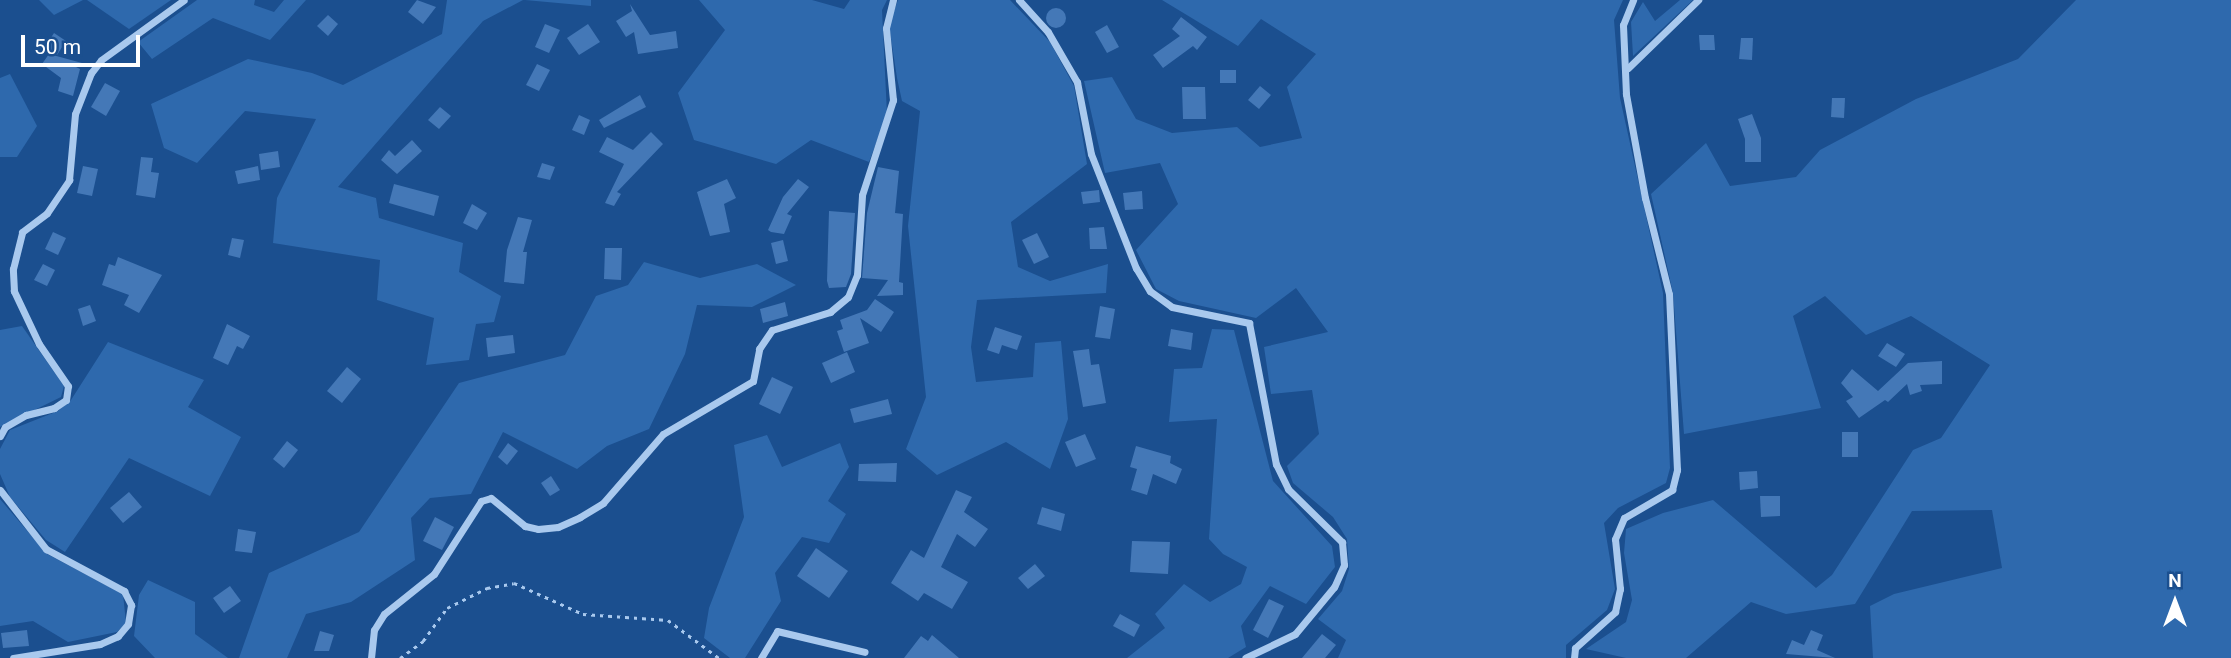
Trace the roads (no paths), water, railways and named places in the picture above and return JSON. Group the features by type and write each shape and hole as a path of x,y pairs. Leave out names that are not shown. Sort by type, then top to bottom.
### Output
{"street":[{"path":"0,436 5,427 26,415 54,408 66,400 68,386 39,344 15,291 13,269 22,232 47,213 69,180 75,114 92,73 101,60 184,0"},
{"path":"371,658 374,631 384,614 434,574 481,501 491,498 525,526 538,529 558,527 580,517 603,503 663,434 753,381 759,349 772,330 830,312 848,297 858,275 862,195 893,100 886,29 888,9 893,0"},
{"path":"1019,0 1048,32 1077,82 1091,154 1150,291 1172,307 1250,323 1276,464 1288,489 1342,542 1344,565 1339,576 1295,634 1245,658"},
{"path":"1574,658 1575,648 1615,612 1620,589 1615,539 1624,518 1672,490 1677,470 1670,294 1636,154 1626,94 1628,68 1623,24 1633,0"},
{"path":"1628,68 1698,0"},
{"path":"0,490 46,549 124,590 131,605 128,624 118,636 100,644 13,658"},
{"path":"761,658 778,631 865,652"}]}
